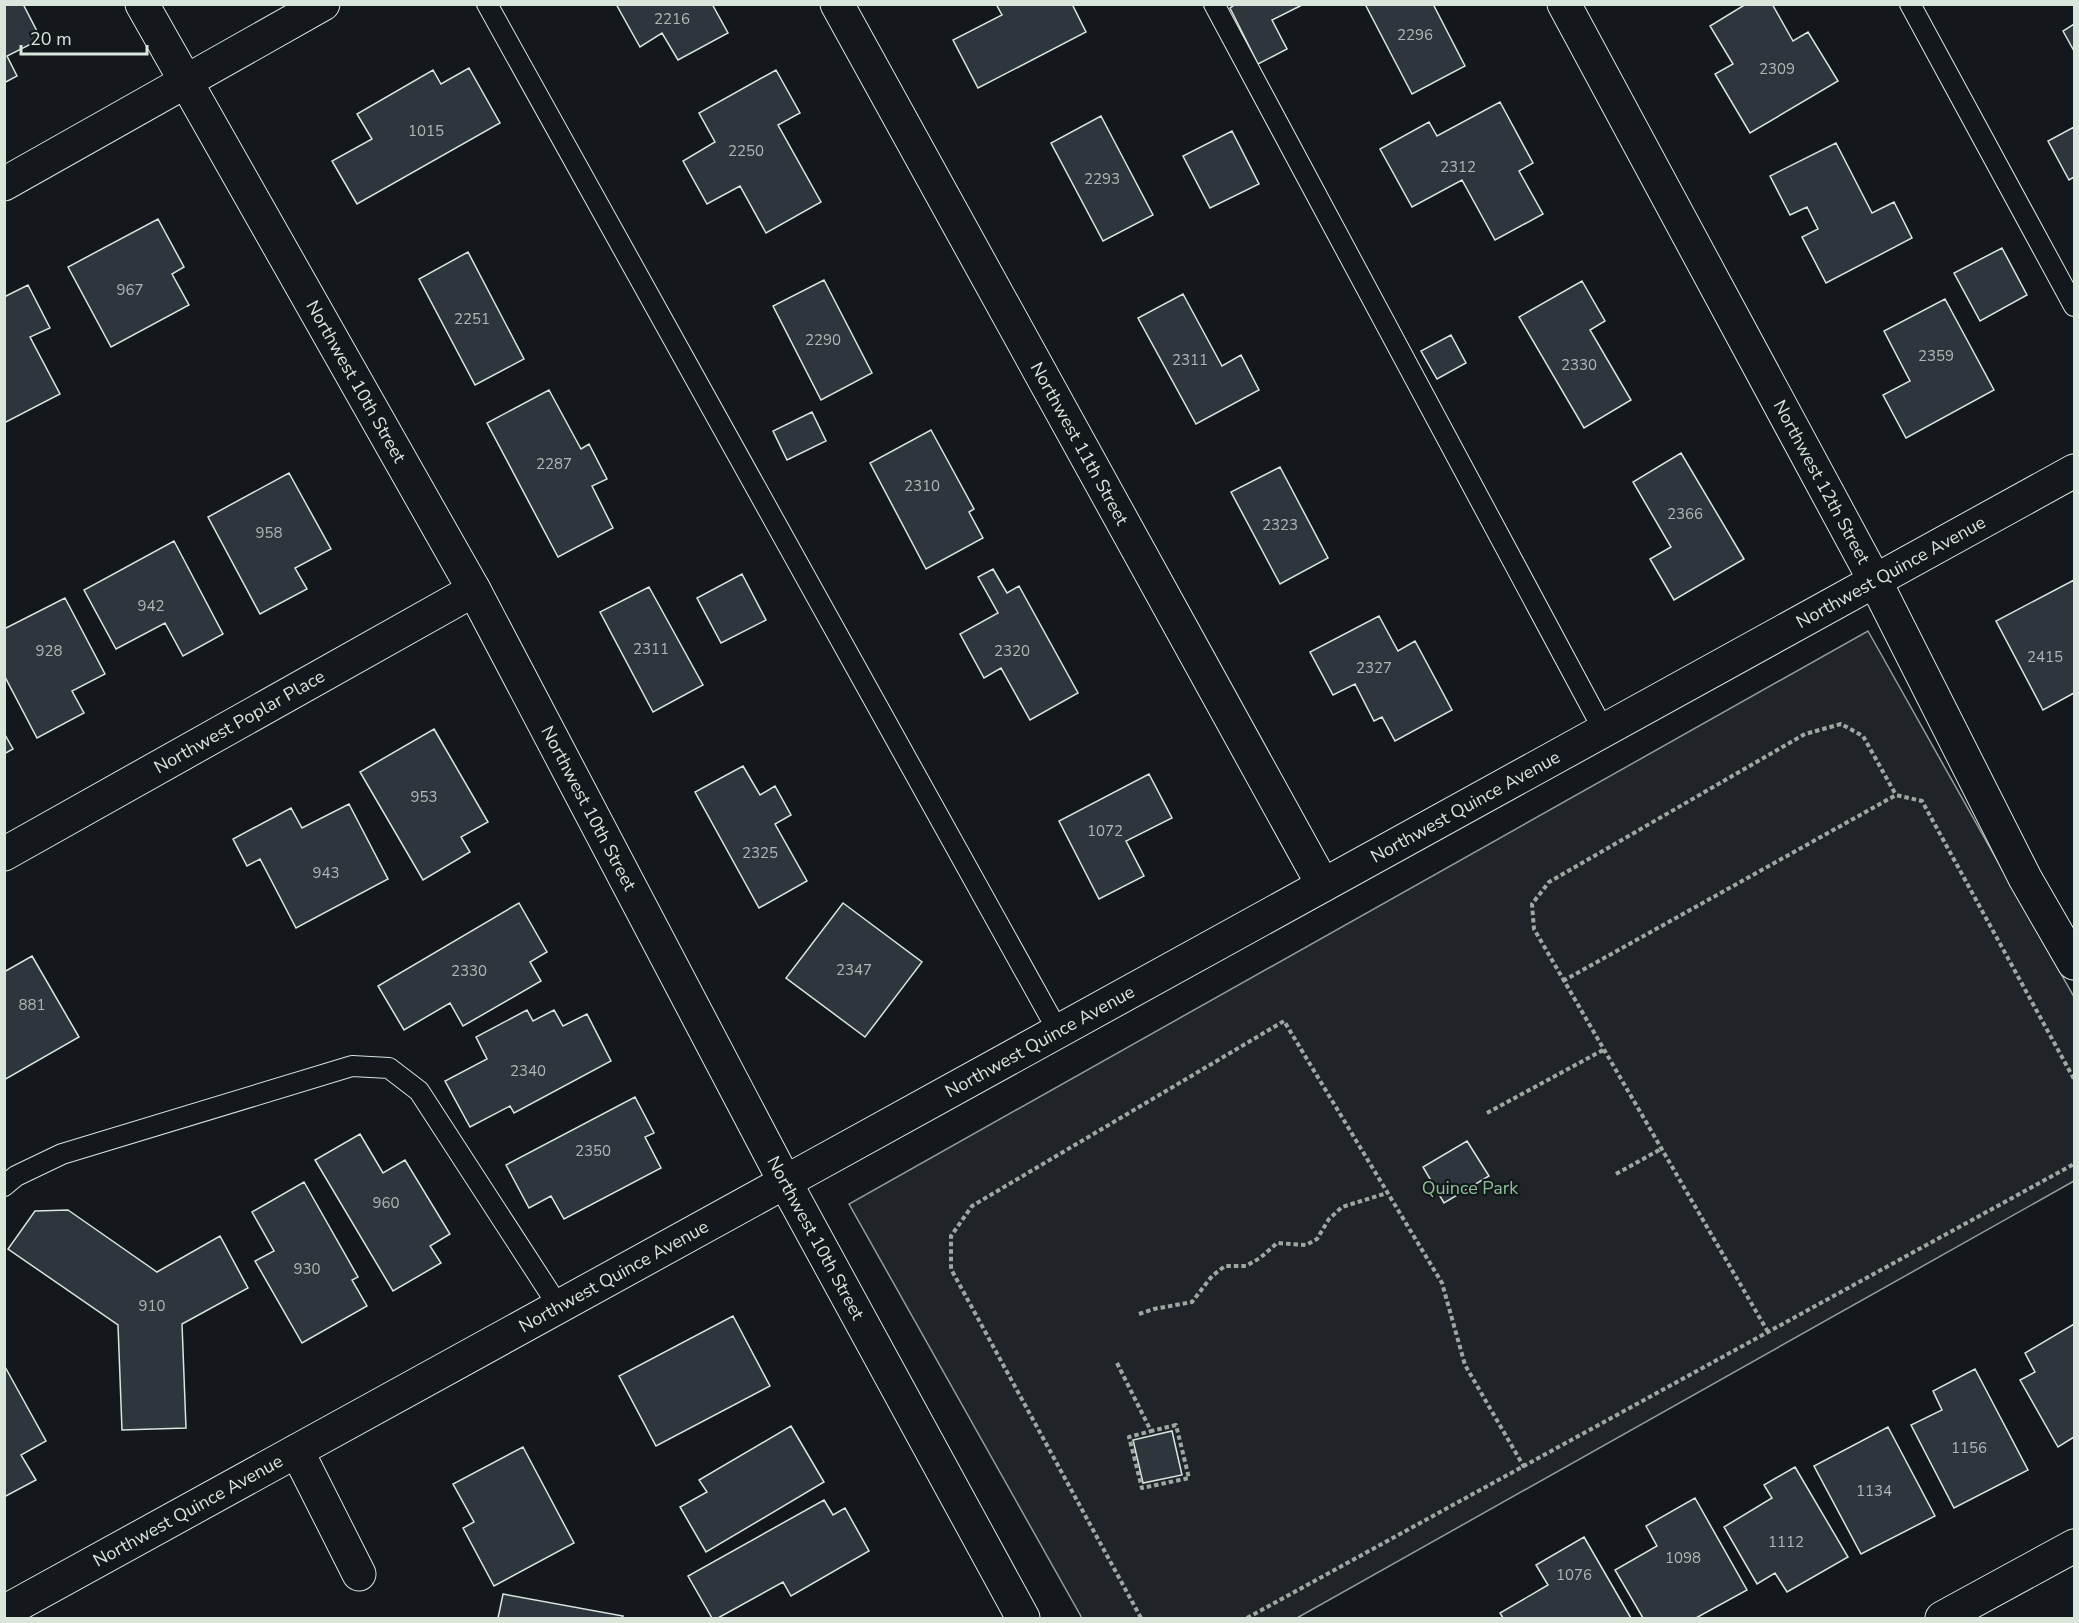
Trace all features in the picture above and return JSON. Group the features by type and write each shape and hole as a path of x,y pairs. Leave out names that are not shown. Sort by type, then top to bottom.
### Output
{"street":[{"name":"Northwest 10th Street","path":"142,4 474,590 785,1182 1023,1618"},
{"path":"4,184 323,4"},
{"name":"Northwest 11th Street","path":"837,4 1323,885"},
{"name":"Northwest 12th Street","path":"1564,4 1875,580 2025,878 2074,963"},
{"name":"Northwest Quince Avenue","path":"4,1612 2074,471"},
{"name":"Northwest Poplar Place","path":"4,854 474,590"},
{"path":"297,1451 359,1574"},
{"path":"1942,1618 2074,1546"}],"lane":[{"path":"487,4 1058,1031"},
{"path":"1214,4 1604,731"},
{"path":"1910,4 2074,306"},
{"path":"4,1186 16,1176 62,1154 352,1066 388,1068 419,1092 559,1307"}],"path":[{"path":"1768,1332 1534,929 1533,904 1549,882 1805,734 1841,724 1863,736 1896,795"},
{"path":"1563,981 1896,795 1922,801 2074,1079"},
{"path":"1141,1618 951,1269 951,1236 972,1206 1284,1021 1442,1283 1464,1365 1524,1467"},
{"path":"1487,1113 1603,1050"},
{"path":"1616,1174 1661,1149"},
{"path":"1247,1618 2074,1164"},
{"path":"1139,1314 1192,1302 1212,1276 1226,1266 1246,1266 1260,1258 1277,1243 1306,1245 1317,1239 1329,1219 1342,1208 1387,1193"},
{"path":"1117,1362 1151,1431"},
{"path":"1176,1425 1189,1478 1142,1488 1129,1437 1151,1431 1176,1425"}],"green space":[{"name":"Quince Park","path":"1868,631 2074,997 2074,1181 1297,1618 1082,1618 849,1204"}],"building":[{"path":"4,4 23,4 41,39 7,56 17,76 4,83"},
{"path":"616,4 712,4 728,33 678,60 662,33 640,47"},
{"path":"996,4 1072,4 1086,32 978,88 953,40 1002,15"},
{"path":"1236,4 1304,4 1272,20 1287,49 1258,64 1230,8"},
{"path":"1365,4 1433,4 1465,66 1412,94"},
{"path":"1746,4 1772,4 1793,41 1808,32 1838,81 1750,133 1715,74 1733,64 1710,26"},
{"path":"2074,24 2074,51 2063,31"},
{"path":"469,68 500,123 357,204 332,161 372,139 357,114 433,70 441,84"},
{"path":"776,70 800,113 778,125 821,202 766,233 740,186 707,204 683,161 715,142 699,113"},
{"path":"1500,102 1533,163 1519,171 1543,214 1495,240 1462,180 1412,207 1380,149 1429,122 1437,136"},
{"path":"1101,116 1153,215 1103,241 1051,143"},
{"path":"2074,127 2074,177 2069,180 2048,141"},
{"path":"1232,131 1259,184 1210,208 1183,156"},
{"path":"1836,143 1872,213 1894,202 1912,238 1826,283 1802,237 1818,229 1807,207 1790,215 1770,176"},
{"path":"158,219 184,267 172,274 189,305 111,347 68,267"},
{"path":"2002,248 2027,295 1980,321 1954,273"},
{"path":"468,252 524,359 475,385 419,279"},
{"path":"824,280 872,373 821,400 773,306"},
{"path":"1582,281 1605,321 1590,330 1631,400 1584,428 1519,317"},
{"path":"28,285 50,328 30,337 60,394 4,423 4,297"},
{"path":"1183,294 1222,366 1241,355 1259,390 1196,424 1138,318"},
{"path":"1945,299 1994,390 1906,438 1883,395 1910,381 1884,331"},
{"path":"1451,335 1466,363 1437,379 1421,351"},
{"path":"549,390 581,449 589,444 607,479 592,486 613,528 558,557 487,423"},
{"path":"812,412 826,441 787,460 773,431"},
{"path":"931,430 974,509 969,512 983,538 926,569 870,463"},
{"path":"1681,453 1744,559 1674,600 1650,559 1671,547 1633,482"},
{"path":"1280,467 1328,558 1280,584 1231,492"},
{"path":"289,473 331,549 295,568 307,589 260,614 208,517"},
{"path":"174,541 223,634 183,656 165,623 116,649 84,590"},
{"path":"993,569 1007,593 1019,586 1078,693 1030,720 1001,668 984,678 960,634 998,613 978,577"},
{"path":"742,574 766,620 721,643 697,598"},
{"path":"2074,580 2074,693 2043,710 1996,621"},
{"path":"649,587 703,685 653,712 600,612"},
{"path":"65,598 105,674 72,691 84,713 37,738 4,675 4,629"},
{"path":"1379,616 1398,651 1415,641 1452,710 1395,741 1382,717 1374,721 1355,684 1333,695 1310,652"},
{"path":"434,729 488,822 461,837 470,852 423,880 360,772"},
{"path":"4,733 13,749 4,754"},
{"path":"743,766 760,795 775,786 791,815 775,824 807,881 759,908 695,792"},
{"path":"1149,774 1172,818 1126,841 1144,876 1099,899 1059,821"},
{"path":"349,804 388,879 296,928 260,859 247,866 233,839 291,808 302,828"},
{"path":"519,903 547,952 530,962 541,981 463,1026 450,1003 404,1030 378,986"},
{"path":"843,903 922,962 865,1037 786,978"},
{"path":"32,956 79,1037 4,1080 4,972"},
{"path":"527,1010 533,1021 554,1010 563,1026 587,1014 611,1061 514,1113 510,1106 470,1127 445,1081 487,1059 476,1037"},
{"path":"635,1097 654,1133 645,1137 661,1168 564,1219 551,1196 529,1208 506,1165"},
{"path":"360,1134 383,1173 405,1160 450,1234 430,1246 441,1263 393,1291 315,1160"},
{"path":"1467,1141 1489,1176 1444,1203 1423,1167"},
{"path":"304,1182 358,1277 352,1280 367,1306 302,1343 255,1261 274,1251 252,1212"},
{"path":"68,1210 157,1272 220,1236 248,1288 182,1324 186,1428 122,1430 118,1325 8,1249 35,1211"},
{"path":"733,1316 770,1386 656,1446 619,1376"},
{"path":"2074,1324 2074,1437 2058,1447 2020,1380 2035,1372 2025,1353"},
{"path":"4,1365 46,1441 21,1455 36,1480 4,1497"},
{"path":"1975,1369 2028,1470 1954,1508 1911,1425 1942,1410 1933,1391"},
{"path":"791,1426 824,1482 706,1552 680,1507 707,1492 699,1480"},
{"path":"1888,1427 1935,1516 1861,1554 1814,1466"},
{"path":"1172,1431 1182,1475 1143,1483 1133,1440"},
{"path":"523,1447 574,1543 494,1586 463,1528 474,1522 453,1484"},
{"path":"1795,1467 1848,1557 1787,1592 1775,1573 1757,1584 1724,1527 1772,1498 1764,1485"},
{"path":"1695,1498 1747,1590 1696,1618 1643,1618 1615,1570 1657,1546 1646,1526"},
{"path":"824,1500 833,1515 845,1508 869,1551 791,1596 783,1582 718,1618 712,1618 688,1576"},
{"path":"1584,1537 1631,1618 1503,1618 1500,1613 1548,1585 1536,1565"},
{"path":"503,1594 623,1616 622,1618 498,1618"}]}
